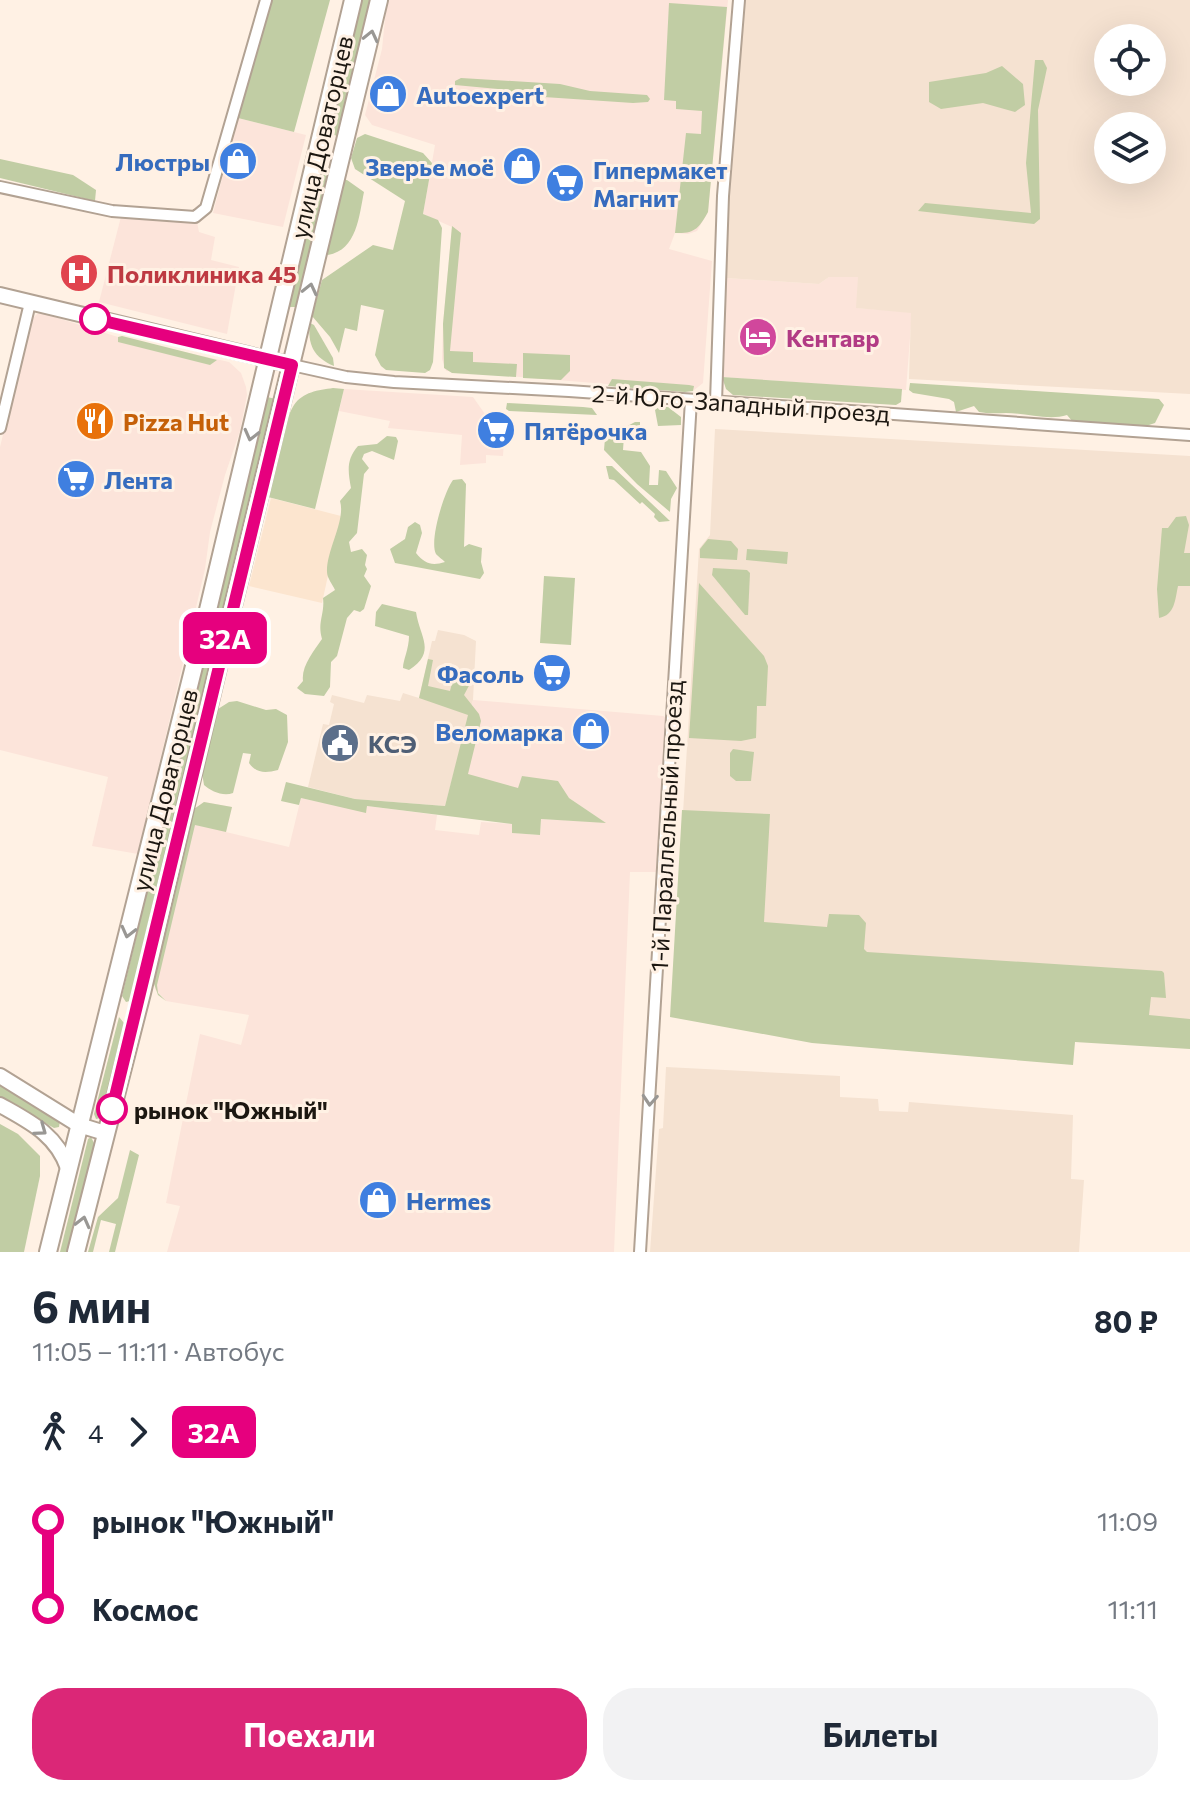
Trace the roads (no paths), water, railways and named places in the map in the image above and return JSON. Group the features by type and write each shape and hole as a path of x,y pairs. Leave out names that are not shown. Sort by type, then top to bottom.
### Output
{"main road":[{"name":"улица Доваторцев","path":"48,1252 269,359 353,0"},
{"name":"улица Доваторцев","path":"76,1252 142,993 379,0"},
{"path":"0,295 292,365"},
{"path":"0,1076 79,1125 105,1133"},
{"path":"0,1105 51,1137 68,1168"}],"street":[{"path":"0,187 112,211 195,217 202,214 211,193 266,0"},
{"path":"716,402 723,196 739,0"},
{"path":"0,428 30,303"},
{"name":"2-й Юго-Западный проезд","path":"292,365 361,379 1190,435"},
{"name":"1-й Параллельный проезд","path":"640,1252 691,400"}],"place":[{"name":"Autoexpert","path":"388,94"},
{"name":"Люстры","path":"238,161"},
{"name":"Зверье моё","path":"522,166"},
{"name":"Гипермакет Магнит","path":"565,183"},
{"name":"Поликлиника 45","path":"79,273"},
{"name":"Кентавр","path":"758,337"},
{"name":"Pizza Hut","path":"95,421"},
{"name":"Пятёрочка","path":"496,430"},
{"name":"Лента","path":"76,479"},
{"name":"Фасоль","path":"552,673"},
{"name":"Веломарка","path":"591,731"},
{"name":"КСЭ","path":"340,743"},
{"name":"рынок \"Южный\"","path":"112,1109"},
{"name":"Hermes","path":"378,1200"}]}
